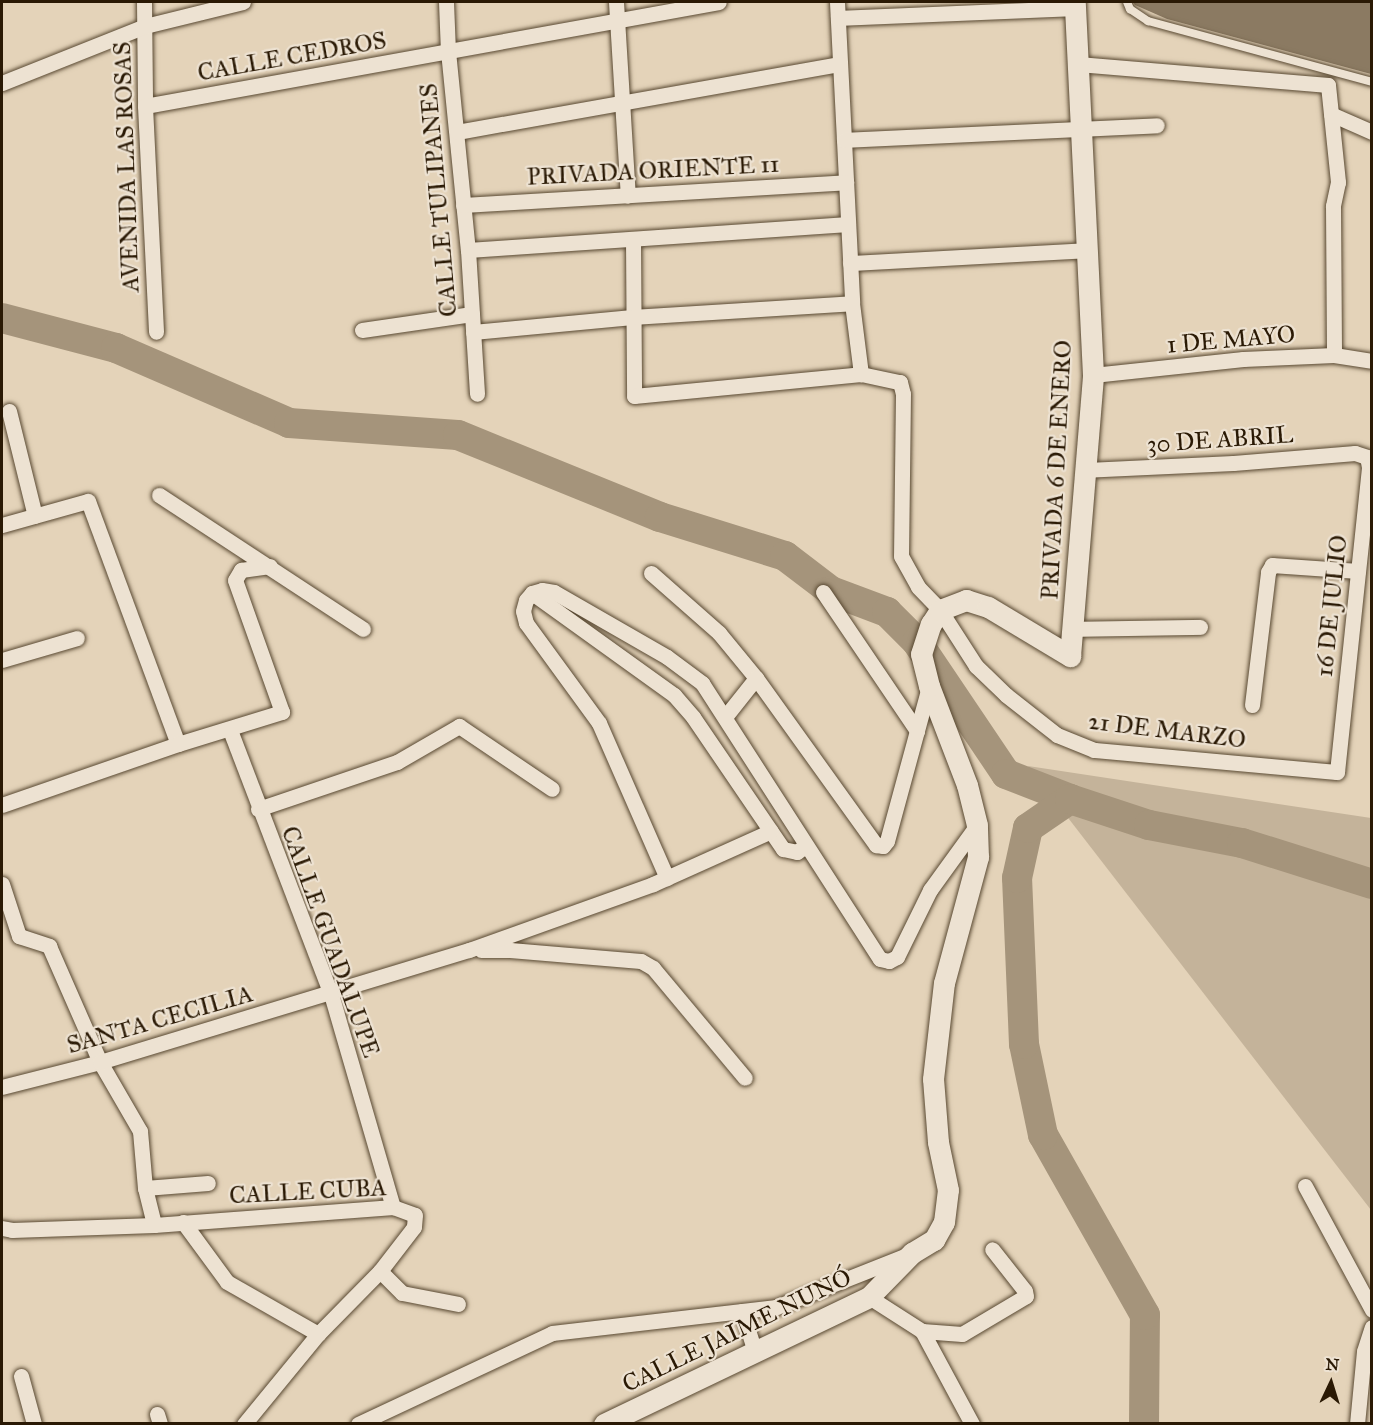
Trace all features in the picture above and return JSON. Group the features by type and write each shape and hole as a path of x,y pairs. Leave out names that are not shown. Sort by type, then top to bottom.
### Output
{"street":[{"name":"AVENIDA LAS ROSAS","path":"144,2 145,106 156,332"},
{"path":"2,82 145,26 243,2"},
{"name":"CALLE TULIPANES","path":"446,2 448,51 468,250 477,394"},
{"path":"616,2 628,196"},
{"name":"CALLE CEDROS","path":"145,106 618,18 719,2"},
{"path":"633,239 634,396 861,375 852,303 837,2"},
{"path":"838,18 1075,5"},
{"name":"PRIVADA 6 DE ENERO","path":"935,619 966,600 988,607 1070,656 1093,375 1075,5"},
{"path":"457,132 840,64"},
{"path":"1078,64 1328,85 1338,182 1333,206 1334,355"},
{"path":"1331,114 1371,132"},
{"path":"844,140 1157,125"},
{"name":"PRIVADA ORIENTE 11","path":"463,205 846,182"},
{"path":"468,250 848,224"},
{"path":"850,263 1087,250"},
{"path":"473,332 632,316 852,303"},
{"path":"362,330 472,314"},
{"name":"1 DE MAYO","path":"1093,375 1243,359 1334,355 1371,361"},
{"name":"21 DE MARZO","path":"861,375 900,382 903,394 901,556 935,619 976,666 1006,695 1057,735 1094,750 1337,772"},
{"path":"9,411 35,516"},
{"name":"30 DE ABRIL","path":"1087,470 1233,463 1355,453"},
{"name":"16 DE JULIO","path":"1337,772 1369,467 1367,457 1355,453"},
{"path":"159,495 363,628"},
{"path":"2,525 88,501 178,744"},
{"path":"1252,705 1268,572 1272,565 1358,571"},
{"path":"2,805 178,744 230,730 282,712 235,580 241,570 270,566"},
{"path":"651,573 719,633 756,678 876,845 883,846 887,841 929,686"},
{"path":"660,881 599,723 526,623 523,611 526,600 532,593 542,590 554,592 685,668 702,683 880,959 889,961 897,957 930,890 977,825"},
{"path":"823,592 917,731"},
{"path":"532,593 674,695 693,717 783,849 790,853 797,852 806,845"},
{"name":"CALLE JAIME NUNÓ","path":"604,1424 869,1297 912,1254 934,1240 944,1222 948,1190 938,1142 933,1079 944,983 978,857 977,825 954,747 929,686 921,654 935,619"},
{"path":"1072,629 1200,627"},
{"path":"2,660 77,638"},
{"path":"725,717 756,678"},
{"path":"258,809 397,762 459,726 552,789"},
{"name":"CALLE GUADALUPE","path":"230,730 258,809 331,994 393,1207"},
{"name":"SANTA CECILIA","path":"2,1087 100,1062 331,994 469,950 660,881 771,831"},
{"path":"2,884 19,936 49,946 100,1062 140,1131 145,1188 154,1225"},
{"path":"469,950 510,950 641,961 653,968 745,1078"},
{"path":"145,1188 208,1183"},
{"path":"1305,1186 1371,1310"},
{"name":"CALLE CUBA","path":"2,1228 12,1230 154,1225 393,1207 415,1215 414,1227 380,1270 318,1334 244,1424"},
{"path":"183,1222 227,1282 318,1334"},
{"path":"869,1297 922,1331 962,1334 1026,1296 1025,1291 992,1249"},
{"path":"358,1424 552,1333 776,1307 912,1254"},
{"path":"380,1270 402,1293 458,1304"},
{"path":"742,1311 755,1352"},
{"path":"1357,1424 1364,1351 1371,1327"},
{"path":"922,1331 972,1424"},
{"path":"21,1376 34,1424"}],"lane":[{"path":"1127,2 1130,9 1148,21 1371,82"}],"shaded area":[{"path":"1028,766 1371,818 1371,1210"}],"building":[{"path":"1133,2 1371,2 1371,74 1167,19"}],"waterway":[{"path":"2,318 116,348 289,423 458,435 660,517 785,556 831,591 887,612 917,642 1006,774 1070,799"},
{"path":"1144,1424 1145,1315 1043,1135 1024,1044 1017,878 1028,828 1070,799 1149,825 1242,843 1372,884"}]}
